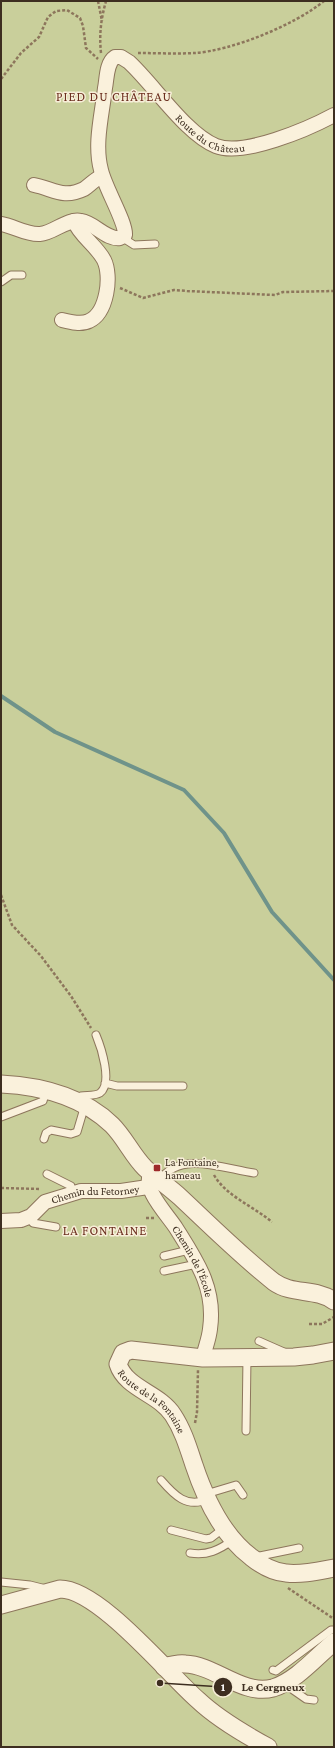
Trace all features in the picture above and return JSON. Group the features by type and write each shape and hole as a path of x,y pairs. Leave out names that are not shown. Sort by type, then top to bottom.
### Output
{"street":[{"path":"1,224 30,233 39,234 53,231 74,221 87,222 113,238 123,238 125,235 124,226 106,189 99,161 99,144 107,74 111,60 115,57 121,57"},
{"name":"Route du Château","path":"121,57 135,68 198,134 205,140 221,147 236,149 255,146 314,125 334,115"},
{"path":"34,185 59,193 70,194 83,189 102,176"},
{"path":"62,320 83,323 93,319 102,304 107,287 107,269 103,259 74,221"},
{"path":"1,1084 46,1090 66,1095 81,1103 112,1125 153,1180 276,1283 287,1288 319,1294 334,1301"},
{"name":"Chemin du Fetorney","path":"28,1217 45,1202 81,1191 121,1191 153,1180"},
{"name":"Chemin de l'École","path":"153,1180 208,1287 211,1306 210,1332 202,1358"},
{"path":"1,1221 21,1220 28,1217"},
{"name":"Route de la Fontaine","path":"334,1351 313,1356 202,1358 137,1350 126,1351 118,1360 118,1364 123,1374 166,1407 180,1425 207,1497 228,1534 254,1559 272,1570 293,1574 334,1568"},
{"path":"1,1605 60,1589 68,1590 94,1603 127,1629 164,1667 212,1712 268,1747"},
{"path":"164,1667 178,1664 194,1665 254,1689 273,1688 278,1676 313,1661 334,1642"}],"lane":[{"path":"123,238 134,245 154,244"},
{"path":"1,282 11,276 22,275"},
{"path":"44,1139 46,1133 51,1130 72,1134 77,1132 81,1096 98,1094 101,1092 104,1084 104,1062 96,1035"},
{"path":"104,1084 117,1086 183,1086"},
{"path":"1,1117 43,1101 46,1090"},
{"path":"153,1180 181,1164 195,1164 254,1173"},
{"path":"47,1174 71,1186 72,1189"},
{"path":"28,1217 33,1223 56,1227"},
{"path":"164,1256 189,1250"},
{"path":"164,1271 197,1264"},
{"path":"259,1341 288,1353 289,1357"},
{"path":"246,1431 247,1357"},
{"path":"161,1480 182,1500 195,1503 236,1485 242,1495"},
{"path":"171,1530 206,1539 228,1534"},
{"path":"190,1553 204,1555 216,1551 228,1534"},
{"path":"254,1559 256,1556 299,1548"},
{"path":"1,1582 36,1586 42,1588 46,1593"},
{"path":"314,1700 306,1699 290,1689 278,1676 276,1671 334,1630"}],"path":[{"path":"98,1 102,21"},
{"path":"1,79 21,53 39,37 48,17 56,11 67,10 76,14 84,26 86,48 101,62 100,26 106,1"},
{"path":"121,57 123,53 194,53 218,50 291,22 324,1"},
{"path":"107,287 120,288 143,298 179,289 187,291 275,295 289,292 334,291"},
{"path":"1,895 12,925 41,956 71,996 96,1035"},
{"path":"195,1164 214,1175 216,1181 226,1190 272,1222"},
{"path":"309,1324 322,1324 334,1317"},
{"path":"185,1436 193,1429 197,1412 198,1367 202,1358"},
{"path":"272,1570 271,1575 283,1585 334,1618"}],"green space":[{"path":"1,1 334,1 334,1747 1,1747"}],"waterway":[{"path":"1,696 55,732 184,790 224,833 272,912 334,980"}],"place":[{"name":"La Fontaine, hameau","path":"157,1168"},
{"name":"Le Cergneux","path":"160,1683"}],"district":[{"name":"PIED DU CHÂTEAU","path":"114,96"},
{"name":"LA FONTAINE","path":"105,1230"}]}
